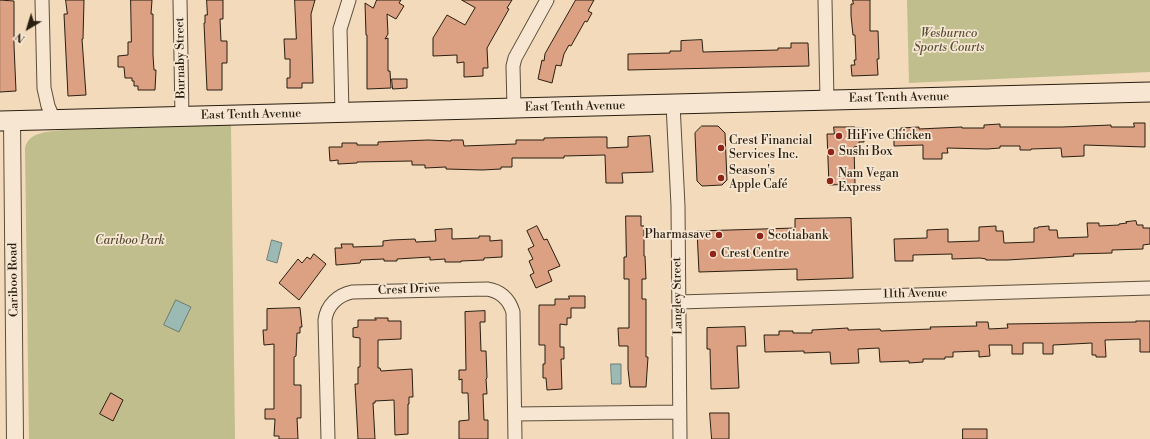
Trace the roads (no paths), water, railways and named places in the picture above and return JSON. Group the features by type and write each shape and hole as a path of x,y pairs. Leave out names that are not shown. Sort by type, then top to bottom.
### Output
{"main road":[{"name":"East Tenth Avenue","path":"6,121 1150,92"}],"street":[{"path":"42,0 44,88 48,106 54,120"},
{"name":"Burnaby Street","path":"180,0 182,117"},
{"path":"342,113 340,29 349,0"},
{"path":"514,108 513,66 515,58 546,0"},
{"path":"825,0 827,100"},
{"name":"Langley Street","path":"673,104 678,206 677,236 680,439"},
{"name":"Cariboo Road","path":"6,121 15,439"},
{"name":"11th Avenue","path":"679,302 1150,288"},
{"name":"Crest Drive","path":"328,439 326,316 328,310 334,302 343,295 352,292 486,289 500,293 511,305 514,316 515,439"},
{"path":"515,414 679,412"}],"water":[{"path":"272,240 282,243 277,263 267,260"},
{"path":"176,300 191,307 179,332 164,325"},
{"path":"611,364 621,364 621,384 612,384"}],"place":[{"name":"HiFive Chicken","path":"839,136"},
{"name":"Crest Financial Services Inc.","path":"721,148"},
{"name":"Sushi Box","path":"831,152"},
{"name":"Season's Apple Café","path":"721,178"},
{"name":"Nam Vegan Express","path":"830,181"},
{"name":"Pharmasave","path":"719,235"},
{"name":"Scotiabank","path":"760,236"},
{"name":"Crest Centre","path":"713,254"}],"park label":[{"name":"Wesburnco Sports Courts","path":"949,41"},
{"name":"Cariboo Park","path":"130,241"}]}
